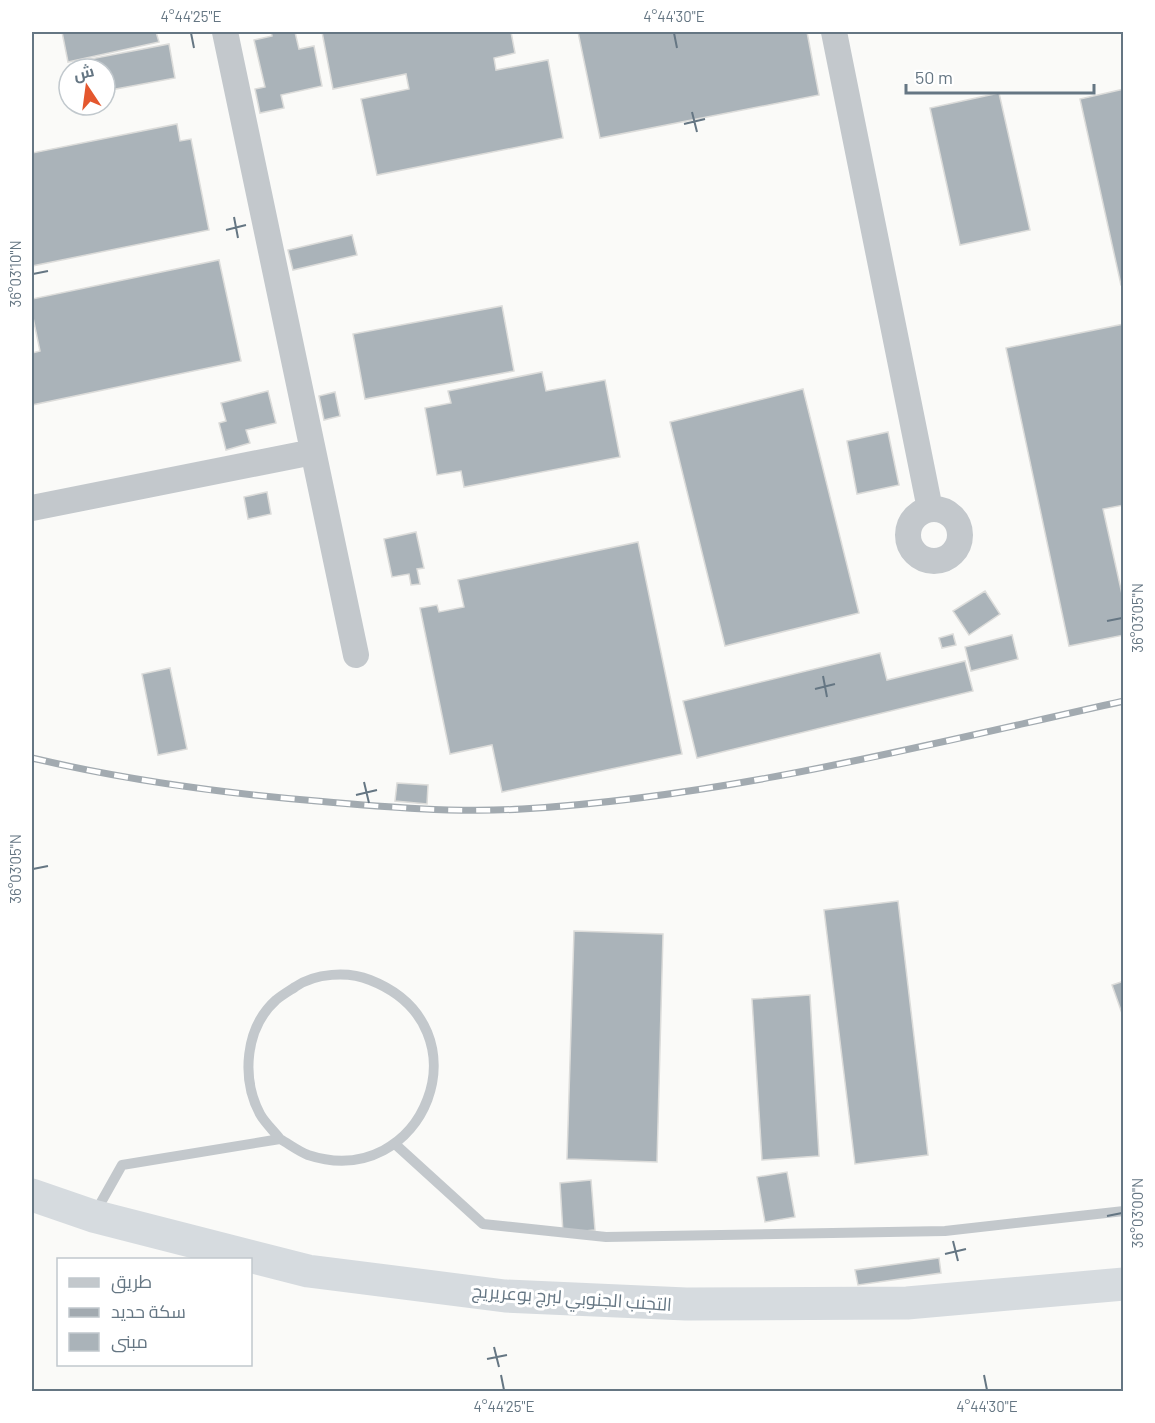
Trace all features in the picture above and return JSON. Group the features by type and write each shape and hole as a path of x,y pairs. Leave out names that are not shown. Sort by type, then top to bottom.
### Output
{"highway":[{"name":"التجنب الجنوبي لبرج بوعريريج","path":"32,1195 93,1216 308,1271 505,1296 686,1304 906,1303 1124,1284"}],"street":[{"path":"225,32 356,655"},
{"path":"834,32 930,509"},
{"path":"32,508 313,452"}],"lane":[{"path":"330,975 361,976 389,987 413,1007 428,1034 435,1064 431,1094 417,1122 395,1144 367,1157 337,1161 306,1154 280,1138 261,1115 249,1087 248,1056 257,1026 275,1001 300,984 330,975"},
{"path":"93,1216 122,1165 280,1138"},
{"path":"395,1144 483,1224 606,1237 945,1231 1124,1211"}],"building":[{"path":"62,32 156,32 159,42 91,57 67,57"},
{"path":"271,32 295,32 299,49 314,46 322,86 281,95 284,108 260,113 255,89 265,87 254,40 272,36"},
{"path":"322,32 511,32 515,53 494,58 496,70 548,60 563,138 377,175 361,99 409,89 406,74 333,89"},
{"path":"578,32 807,32 819,95 600,138"},
{"path":"169,44 175,78 117,89 117,57 101,57"},
{"path":"1124,89 1124,285 1121,285 1080,99"},
{"path":"999,93 1030,230 960,245 930,108"},
{"path":"177,124 180,141 191,139 209,230 32,266 32,153"},
{"path":"352,235 357,255 293,270 288,250"},
{"path":"219,260 241,361 32,405 32,353 40,351 32,313 32,299"},
{"path":"502,306 514,371 365,399 353,334"},
{"path":"1124,324 1124,505 1103,509 1124,603 1124,635 1069,646 1006,348"},
{"path":"542,372 546,391 605,380 620,457 464,487 461,471 437,475 425,408 451,403 448,391"},
{"path":"803,389 859,613 725,646 670,422"},
{"path":"268,391 276,423 246,430 250,443 226,450 219,423 226,421 221,403"},
{"path":"335,392 340,416 324,420 319,396"},
{"path":"888,432 899,485 857,494 847,441"},
{"path":"267,492 271,514 248,519 244,497"},
{"path":"416,532 424,568 417,569 420,584 411,585 409,574 392,577 384,539"},
{"path":"638,542 682,754 502,792 492,745 450,754 420,608 437,605 439,612 464,607 458,580"},
{"path":"985,591 1000,614 969,635 953,611"},
{"path":"953,634 956,645 942,648 939,638"},
{"path":"1012,635 1018,659 971,671 965,647"},
{"path":"880,653 887,680 965,661 973,691 697,758 683,701"},
{"path":"170,668 187,749 158,755 142,674"},
{"path":"397,783 428,785 427,804 395,801"},
{"path":"898,901 928,1155 855,1164 824,910"},
{"path":"574,931 663,934 657,1162 567,1159"},
{"path":"1124,981 1124,1019 1112,985"},
{"path":"810,995 819,1156 762,1160 752,999"},
{"path":"787,1172 795,1217 765,1222 757,1177"},
{"path":"591,1180 595,1230 563,1233 560,1183"},
{"path":"939,1258 941,1273 858,1285 855,1270"}],"railway":[{"path":"32,758 138,779 281,798 420,809 522,809 598,803 750,781 900,751 1124,701"}]}
